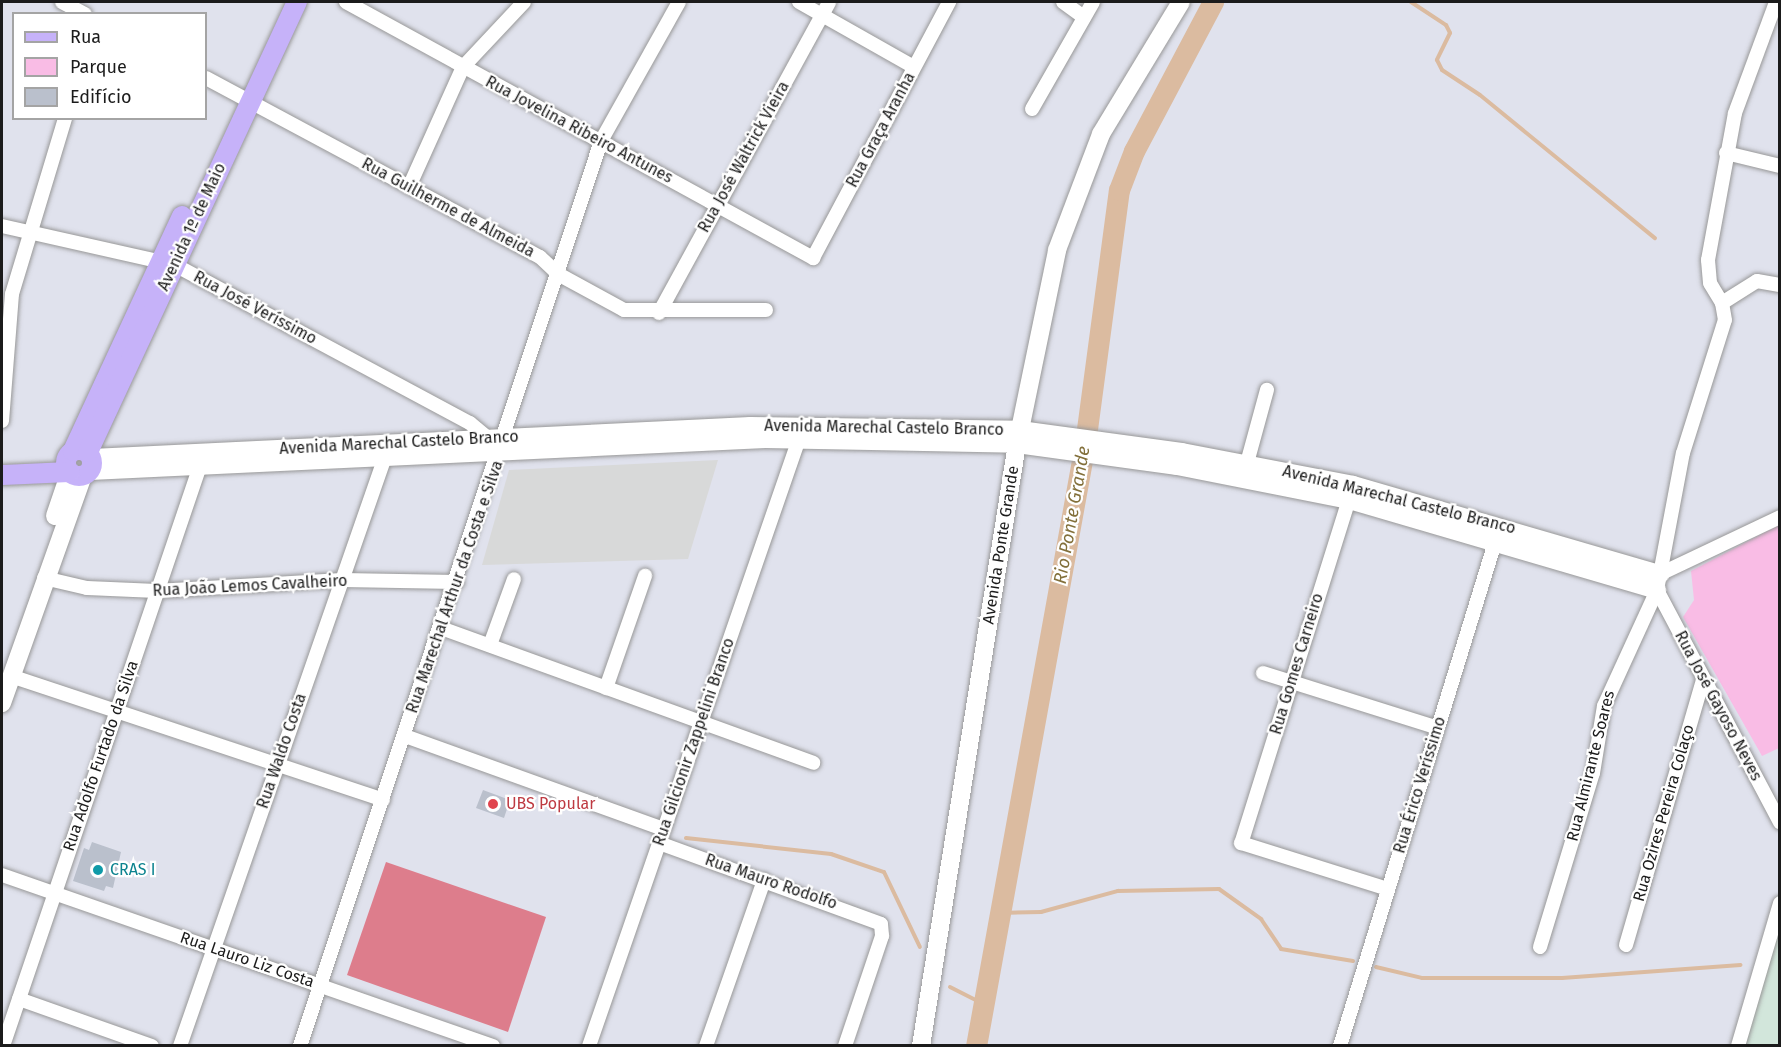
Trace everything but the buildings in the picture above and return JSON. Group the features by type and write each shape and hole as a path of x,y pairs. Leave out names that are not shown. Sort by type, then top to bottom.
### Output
{"main road":[{"name":"Avenida 1º de Maio","path":"79,464 244,99 282,2"},
{"name":"Avenida 1º de Maio","path":"244,99 297,2"},
{"name":"Avenida Marechal Castelo Branco","path":"2,462 79,464"},
{"name":"Avenida Marechal Castelo Branco","path":"2,475 79,464"}],"street":[{"path":"62,2 81,12"},
{"name":"Rua Jovelina Ribeiro Antunes","path":"346,2 813,258"},
{"path":"409,187 463,67 523,2"},
{"name":"Rua Marechal Arthur da Costa e Silva","path":"300,1046 457,582 499,443 558,274 601,141 679,2"},
{"path":"799,2 914,67"},
{"name":"Rua José Waltrick Vieira","path":"659,313 829,2"},
{"name":"Rua Graça Aranha","path":"813,258 949,2"},
{"path":"1063,2 1084,17"},
{"path":"1032,109 1094,2"},
{"name":"Avenida Ponte Grande","path":"921,1046 1019,437 1070,207 1101,134 1181,2"},
{"path":"1777,5 1735,113 1726,153 1707,272 1722,303 1757,281 1779,285"},
{"name":"Rua Guilherme de Almeida","path":"207,79 540,257 558,274 624,310 659,313 766,310"},
{"path":"2,421 8,316 28,232 64,120"},
{"path":"1726,153 1779,166"},
{"name":"Rua José Veríssimo","path":"2,226 168,263 470,423 499,443"},
{"name":"Rua Almirante Soares","path":"1540,947 1593,773 1604,706 1658,582 1683,453 1725,320 1722,303"},
{"path":"1247,463 1267,390"},
{"name":"Avenida Marechal Castelo Branco","path":"79,464 499,443 804,432 1019,437 1071,442 1351,492"},
{"name":"Rua Gilcionir Zappelini Branco","path":"589,1046 804,432"},
{"name":"Avenida Marechal Castelo Branco","path":"79,464 200,466 385,457 499,443"},
{"name":"Avenida Marechal Castelo Branco","path":"1098,446 1247,463 1498,532 1658,582"},
{"name":"Rua Waldo Costa","path":"180,1046 385,457"},
{"path":"79,464 44,578 6,674 383,800"},
{"name":"Avenida 1º de Maio","path":"2,703 6,674 79,464"},
{"name":"Rua Adolfo Furtado da Silva","path":"3,1046 200,466"},
{"name":"Rua Gomes Carneiro","path":"1351,492 1241,843 1388,888"},
{"path":"1658,582 1779,517"},
{"name":"Rua Érico Veríssimo","path":"1340,1046 1498,532"},
{"path":"606,688 645,576"},
{"name":"Rua João Lemos Cavalheiro","path":"44,578 87,588 157,591 342,580 457,582"},
{"path":"490,645 514,579"},
{"name":"Rua José Gayoso Neves","path":"1658,582 1703,681 1779,822"},
{"path":"441,628 813,763"},
{"path":"1263,673 1438,728"},
{"name":"Rua Ozires Pereira Colaço","path":"1626,945 1703,681"},
{"path":"405,736 664,829"},
{"name":"Rua Mauro Rodolfo","path":"659,843 881,924 882,936 845,1046"},
{"name":"Rua Lauro Liz Costa","path":"2,874 321,985 470,1042 493,1046"},
{"path":"706,1046 764,880"},
{"path":"1738,1046 1779,903"},
{"path":"19,999 152,1046"}],"shaded area":[{"path":"718,460 688,559 482,565 509,470"},
{"path":"386,862 546,917 508,1032 347,975"},
{"path":"1779,891 1779,1045 1733,1045"}],"green space":[{"path":"1779,525 1779,748 1762,756 1683,617 1694,600 1691,571"}],"waterway":[{"name":"Rio Ponte Grande","path":"976,1046 1085,444 1119,190 1134,151 1213,2"},
{"path":"1411,2 1446,25 1450,33 1437,60 1442,70 1480,95 1655,238"},
{"path":"686,838 831,854 884,872 920,947"},
{"path":"999,913 1041,912 1118,891 1219,889 1261,919 1281,949 1353,961"},
{"path":"1376,967 1422,978 1562,978 1741,965"},
{"path":"950,987 983,1004"}],"place":[{"name":"UBS Popular","path":"493,804"},
{"name":"CRAS I","path":"98,870"}]}
